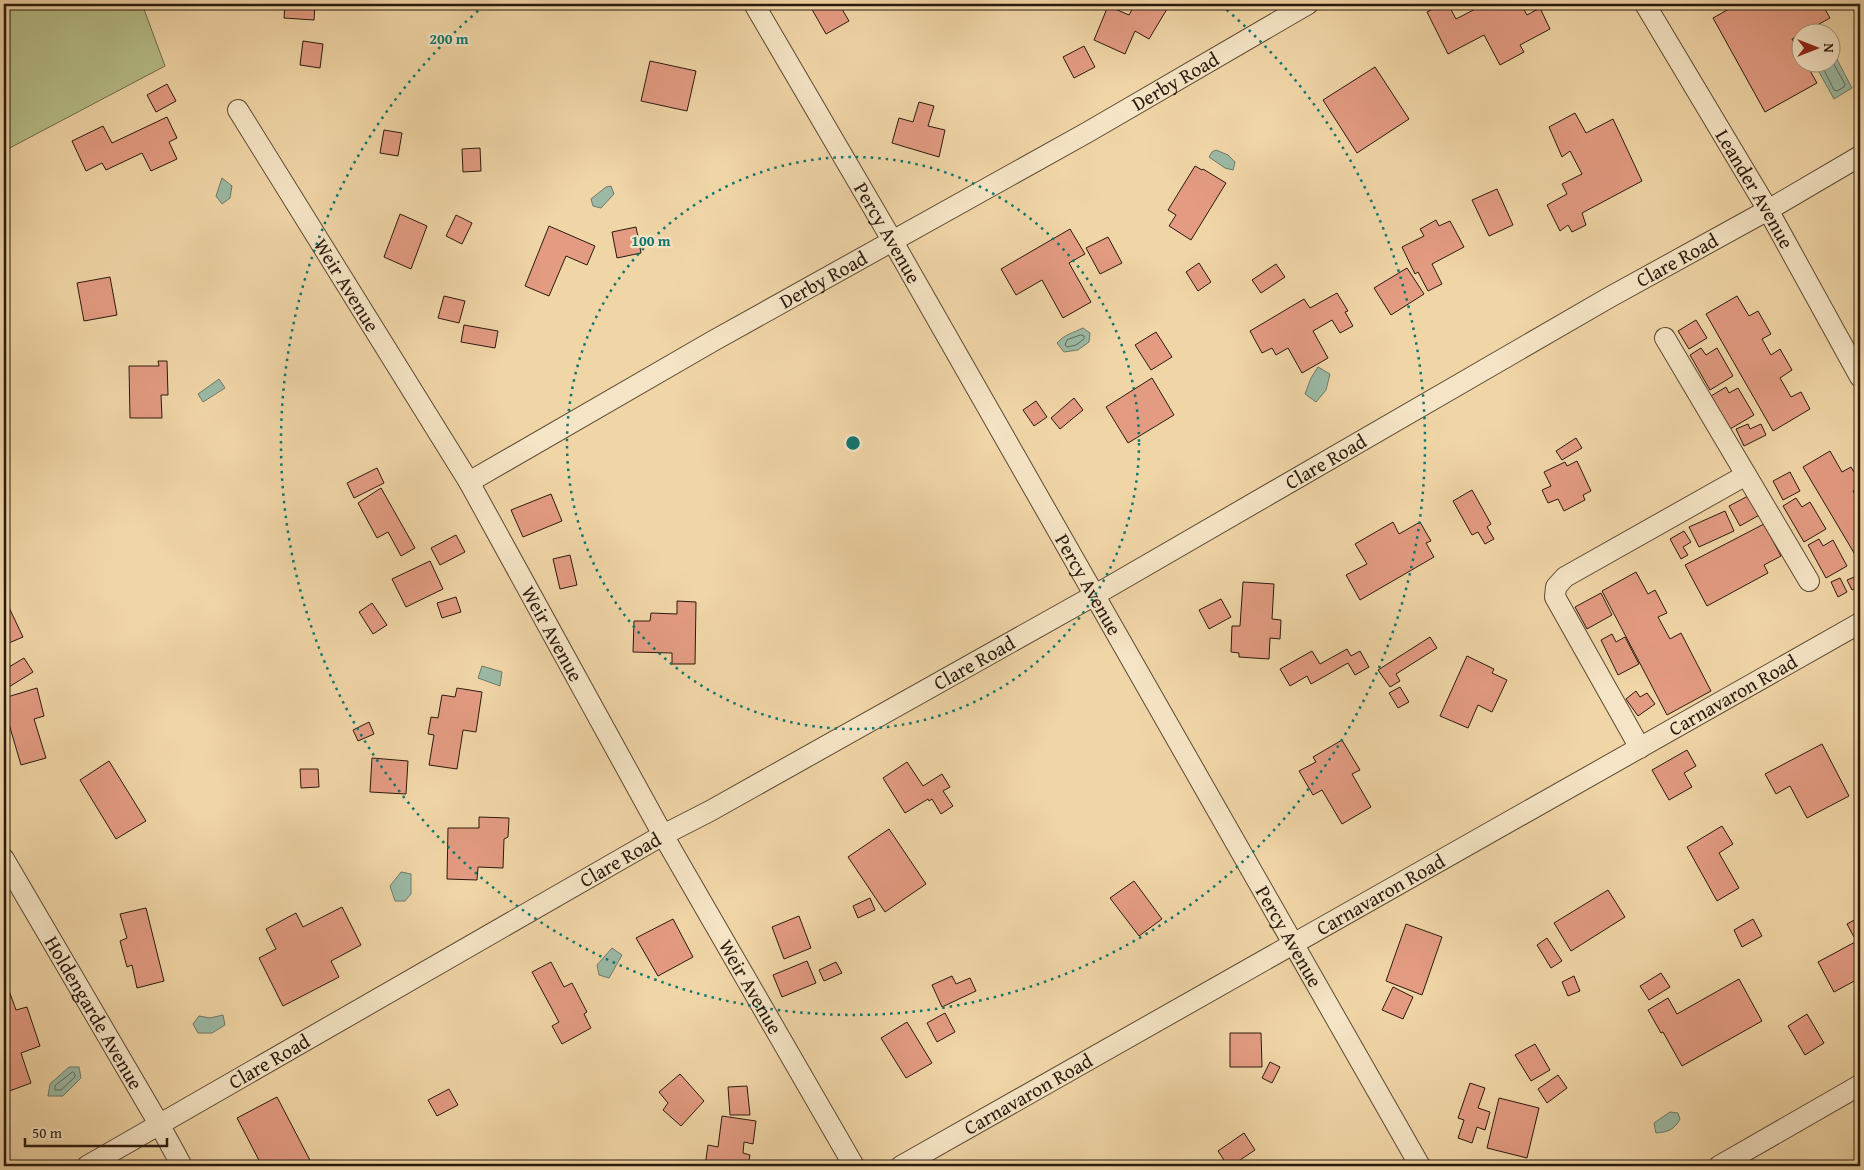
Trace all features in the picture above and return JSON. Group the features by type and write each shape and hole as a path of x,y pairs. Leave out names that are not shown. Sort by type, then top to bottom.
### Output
{"street":[{"name":"Percy Avenue","path":"754,4 892,240 1420,1166"},
{"name":"Derby Road","path":"469,482 713,341 1088,132 1308,4"},
{"name":"Leander Avenue","path":"1645,4 1768,210 1860,377"},
{"name":"Weir Avenue","path":"238,110 469,482 663,835 854,1166"},
{"name":"Clare Road","path":"88,1166 663,835 1095,595 1602,302 1768,210 1860,156"},
{"path":"1665,338 1809,581"},
{"path":"1640,748 1555,597 1556,587 1565,577 1746,475"},
{"name":"Carnavaron Road","path":"901,1166 1860,623"},
{"name":"Holdengarde Avenue","path":"4,859 160,1124 182,1166"},
{"path":"1718,1166 1860,1086"}],"green space":[{"path":"4,4 142,4 165,66 4,151"}],"water":[{"path":"1842,69 1852,88 1834,99 1819,72 1842,72"},
{"path":"1216,150 1228,155 1235,162 1233,170 1225,168 1209,157"},
{"path":"222,178 232,186 230,198 222,204 216,196"},
{"path":"611,186 614,194 601,208 593,206 591,199 606,187"},
{"path":"1083,328 1090,333 1089,342 1078,350 1064,352 1057,343 1066,336"},
{"path":"1318,367 1330,374 1326,390 1316,402 1305,394 1311,378"},
{"path":"219,379 225,388 203,402 198,394"},
{"path":"482,666 502,672 500,686 478,678"},
{"path":"401,872 411,874 411,894 405,901 395,901 390,886"},
{"path":"612,948 622,955 609,978 599,975 597,965"},
{"path":"223,1015 225,1025 212,1033 198,1033 193,1024 199,1016 210,1018"},
{"path":"69,1067 79,1067 81,1078 63,1096 48,1096 50,1084"},
{"path":"1670,1112 1678,1113 1680,1119 1678,1123 1670,1130 1656,1133 1654,1123"}],"building":[{"path":"285,4 315,4 314,20 284,18"},
{"path":"813,4 839,4 849,21 826,34 810,6"},
{"path":"1135,4 1170,4 1149,39 1135,31 1125,54 1094,40 1108,6 1129,15"},
{"path":"1442,4 1448,4 1456,19 1485,4 1521,4 1527,15 1540,8 1550,29 1520,45 1524,52 1500,65 1484,35 1448,54 1427,12"},
{"path":"1822,4 1830,18 1823,22 1792,22 1792,72 1811,72 1817,83 1765,112 1713,18 1736,5"},
{"path":"303,41 323,44 320,68 300,65"},
{"path":"1084,46 1095,67 1074,78 1063,57"},
{"path":"650,61 696,71 687,111 641,101"},
{"path":"1375,67 1409,119 1357,153 1323,100"},
{"path":"167,84 176,101 156,112 147,95"},
{"path":"919,102 934,106 928,126 945,130 939,157 892,143 899,118 913,122"},
{"path":"1575,113 1586,133 1613,119 1642,181 1582,213 1586,225 1572,232 1568,225 1560,231 1547,205 1567,194 1562,184 1582,174 1570,151 1562,157 1549,127"},
{"path":"167,117 177,138 169,142 177,159 151,171 142,153 106,170 102,163 86,171 72,141 103,126 112,143"},
{"path":"384,130 402,133 398,156 380,153"},
{"path":"480,148 481,171 463,172 462,149"},
{"path":"1195,166 1226,183 1191,240 1169,226 1176,215 1168,210"},
{"path":"1497,189 1513,225 1489,236 1472,200"},
{"path":"400,214 427,226 411,269 384,257"},
{"path":"456,215 472,223 462,244 446,236"},
{"path":"1436,220 1439,226 1450,221 1464,247 1432,264 1442,284 1428,291 1418,272 1415,274 1402,247 1424,236 1420,229"},
{"path":"549,226 595,246 587,265 566,256 549,296 525,286"},
{"path":"636,227 641,253 617,258 612,232"},
{"path":"1070,229 1085,254 1069,263 1091,302 1063,318 1042,280 1016,295 1001,269"},
{"path":"1108,237 1122,263 1100,274 1086,248"},
{"path":"1855,252 1860,252 1860,290 1855,290"},
{"path":"1199,263 1211,282 1198,291 1186,272"},
{"path":"1276,264 1285,277 1261,293 1252,280"},
{"path":"1407,268 1424,294 1391,315 1374,288"},
{"path":"110,277 117,315 84,321 77,283"},
{"path":"1337,293 1348,311 1345,312 1353,326 1340,333 1332,320 1313,331 1328,358 1302,373 1288,348 1276,355 1272,348 1262,353 1250,331 1304,299 1310,308"},
{"path":"444,296 465,301 459,323 438,318"},
{"path":"1737,296 1749,316 1758,311 1771,334 1762,339 1771,355 1780,349 1792,370 1780,378 1791,397 1801,392 1810,409 1773,431 1706,314"},
{"path":"1696,320 1707,338 1689,349 1678,331"},
{"path":"464,325 498,331 495,348 461,342"},
{"path":"1156,332 1172,357 1151,370 1135,345"},
{"path":"1701,348 1706,355 1717,348 1733,376 1710,390 1690,355"},
{"path":"158,361 167,361 168,395 161,395 162,418 130,418 129,366 159,366"},
{"path":"1152,378 1174,415 1128,443 1106,407"},
{"path":"1726,387 1729,393 1738,388 1754,415 1730,429 1711,396"},
{"path":"1074,398 1083,410 1060,429 1051,418"},
{"path":"1036,401 1047,417 1034,426 1023,410"},
{"path":"1748,424 1750,429 1761,424 1766,435 1744,446 1736,429"},
{"path":"1576,438 1582,448 1562,460 1556,451"},
{"path":"1830,451 1842,472 1851,467 1860,482 1860,487 1853,491 1860,504 1860,563 1803,467"},
{"path":"1577,461 1591,491 1583,495 1585,500 1564,511 1558,499 1548,503 1542,490 1551,486 1544,472 1565,462 1567,466"},
{"path":"377,468 384,483 354,498 347,483"},
{"path":"1790,472 1800,491 1783,500 1773,481"},
{"path":"381,488 415,548 401,556 388,532 377,538 358,503"},
{"path":"1472,490 1491,524 1487,527 1494,539 1485,544 1478,532 1472,535 1453,501"},
{"path":"551,494 562,521 523,537 511,510"},
{"path":"1750,495 1761,514 1740,526 1729,506"},
{"path":"1796,498 1802,507 1810,502 1826,529 1804,542 1783,506"},
{"path":"1725,511 1734,531 1699,547 1689,527"},
{"path":"1393,522 1399,534 1420,522 1431,541 1426,543 1434,557 1360,600 1346,575 1367,564 1355,544"},
{"path":"1764,524 1781,556 1764,565 1768,573 1707,606 1685,565"},
{"path":"1684,531 1691,542 1683,547 1688,555 1681,559 1670,539"},
{"path":"456,535 465,552 440,565 431,548"},
{"path":"1819,539 1823,546 1833,540 1847,566 1826,578 1808,545"},
{"path":"570,555 577,585 560,589 553,559"},
{"path":"430,561 443,589 406,607 392,579"},
{"path":"1636,572 1648,594 1655,590 1667,613 1658,617 1670,639 1681,633 1711,691 1667,715 1602,591"},
{"path":"1857,576 1860,586 1852,590 1847,580"},
{"path":"1840,578 1847,592 1838,597 1831,582"},
{"path":"1243,582 1274,584 1272,619 1281,620 1280,639 1270,638 1269,659 1239,657 1239,653 1231,652 1232,626 1240,626"},
{"path":"1601,593 1612,615 1587,629 1575,607"},
{"path":"4,597 23,637 4,645"},
{"path":"456,597 461,612 442,618 437,603"},
{"path":"1221,599 1231,617 1209,629 1199,610"},
{"path":"677,601 696,602 695,664 672,664 672,653 633,652 634,621 650,621 651,613 677,614"},
{"path":"372,603 387,625 373,634 359,612"},
{"path":"1612,634 1616,642 1625,637 1639,664 1618,675 1601,640"},
{"path":"1430,637 1437,648 1396,674 1400,681 1390,687 1378,670"},
{"path":"1347,649 1351,656 1360,651 1369,667 1355,675 1348,663 1311,684 1307,676 1290,686 1280,669 1312,651 1320,664"},
{"path":"1467,656 1494,669 1492,673 1507,680 1492,712 1478,705 1468,728 1440,716"},
{"path":"24,658 33,672 4,690 4,670"},
{"path":"1400,687 1409,702 1398,708 1389,693"},
{"path":"37,688 44,716 34,719 46,758 21,765 4,707 4,698"},
{"path":"457,688 482,692 476,732 463,730 457,769 429,765 434,735 428,734 431,717 438,718 442,695 455,697"},
{"path":"1636,691 1640,697 1647,693 1655,704 1638,716 1626,699"},
{"path":"369,722 374,734 358,741 353,730"},
{"path":"1342,740 1360,770 1352,774 1371,807 1342,824 1322,790 1313,795 1299,771 1316,762 1313,757"},
{"path":"1822,744 1849,796 1807,818 1790,786 1776,794 1765,774"},
{"path":"1687,750 1696,766 1684,773 1692,787 1669,800 1652,770"},
{"path":"372,758 408,761 406,794 370,792"},
{"path":"109,761 146,821 116,839 80,780"},
{"path":"907,762 923,786 942,774 950,787 943,791 953,806 941,814 932,799 929,801 928,799 905,813 883,778"},
{"path":"300,769 318,769 319,787 301,788"},
{"path":"479,817 509,818 508,837 504,839 503,868 478,867 477,880 447,879 448,828 479,828"},
{"path":"1722,826 1733,844 1719,853 1739,888 1717,901 1687,847"},
{"path":"889,829 926,884 885,912 848,857"},
{"path":"1134,881 1162,919 1139,936 1110,898"},
{"path":"1608,890 1625,917 1571,951 1554,923"},
{"path":"870,898 875,910 858,918 853,906"},
{"path":"342,907 361,945 331,961 339,977 283,1006 259,958 276,949 266,929 296,913 303,927"},
{"path":"146,908 164,981 137,988 132,965 127,967 120,941 127,938 120,914"},
{"path":"799,916 811,948 784,959 772,927"},
{"path":"1860,917 1860,934 1854,937 1847,924"},
{"path":"673,919 693,957 658,976 636,938"},
{"path":"1753,919 1762,936 1742,947 1734,930"},
{"path":"1406,924 1442,937 1422,995 1386,981"},
{"path":"1547,938 1562,961 1551,968 1537,945"},
{"path":"1857,941 1860,948 1860,978 1834,992 1818,962"},
{"path":"807,961 816,983 782,997 773,975"},
{"path":"551,962 564,987 572,983 587,1012 584,1014 591,1028 562,1044 552,1026 559,1022 532,972"},
{"path":"836,962 842,973 824,981 819,970"},
{"path":"1661,973 1670,987 1649,1000 1640,986"},
{"path":"952,976 956,984 970,978 976,991 942,1007 932,985"},
{"path":"1574,976 1580,991 1568,996 1562,982"},
{"path":"1739,979 1762,1021 1682,1066 1648,1010 1668,998 1677,1014"},
{"path":"7,985 16,1010 27,1007 40,1046 21,1053 31,1083 4,1093 4,986"},
{"path":"1393,987 1413,997 1403,1019 1382,1010"},
{"path":"945,1013 955,1032 937,1042 927,1023"},
{"path":"1807,1014 1824,1043 1805,1055 1788,1026"},
{"path":"907,1022 932,1063 906,1078 881,1038"},
{"path":"1230,1033 1261,1033 1262,1067 1230,1067"},
{"path":"1535,1044 1550,1070 1531,1081 1515,1055"},
{"path":"1270,1062 1280,1067 1272,1083 1262,1078"},
{"path":"680,1074 704,1101 681,1126 663,1110 668,1103 659,1092"},
{"path":"1558,1075 1567,1088 1547,1103 1538,1089"},
{"path":"1470,1083 1485,1088 1478,1108 1490,1112 1485,1130 1477,1127 1472,1143 1458,1138 1464,1120 1458,1118"},
{"path":"747,1086 750,1115 730,1115 728,1087"},
{"path":"449,1089 458,1105 437,1116 428,1100"},
{"path":"277,1097 313,1166 262,1166 237,1118"},
{"path":"1499,1098 1539,1108 1527,1158 1487,1148"},
{"path":"722,1116 756,1121 753,1144 744,1142 743,1153 750,1155 748,1166 705,1166 708,1145 718,1147"},
{"path":"1244,1133 1255,1150 1231,1166 1228,1166 1218,1151"}]}
